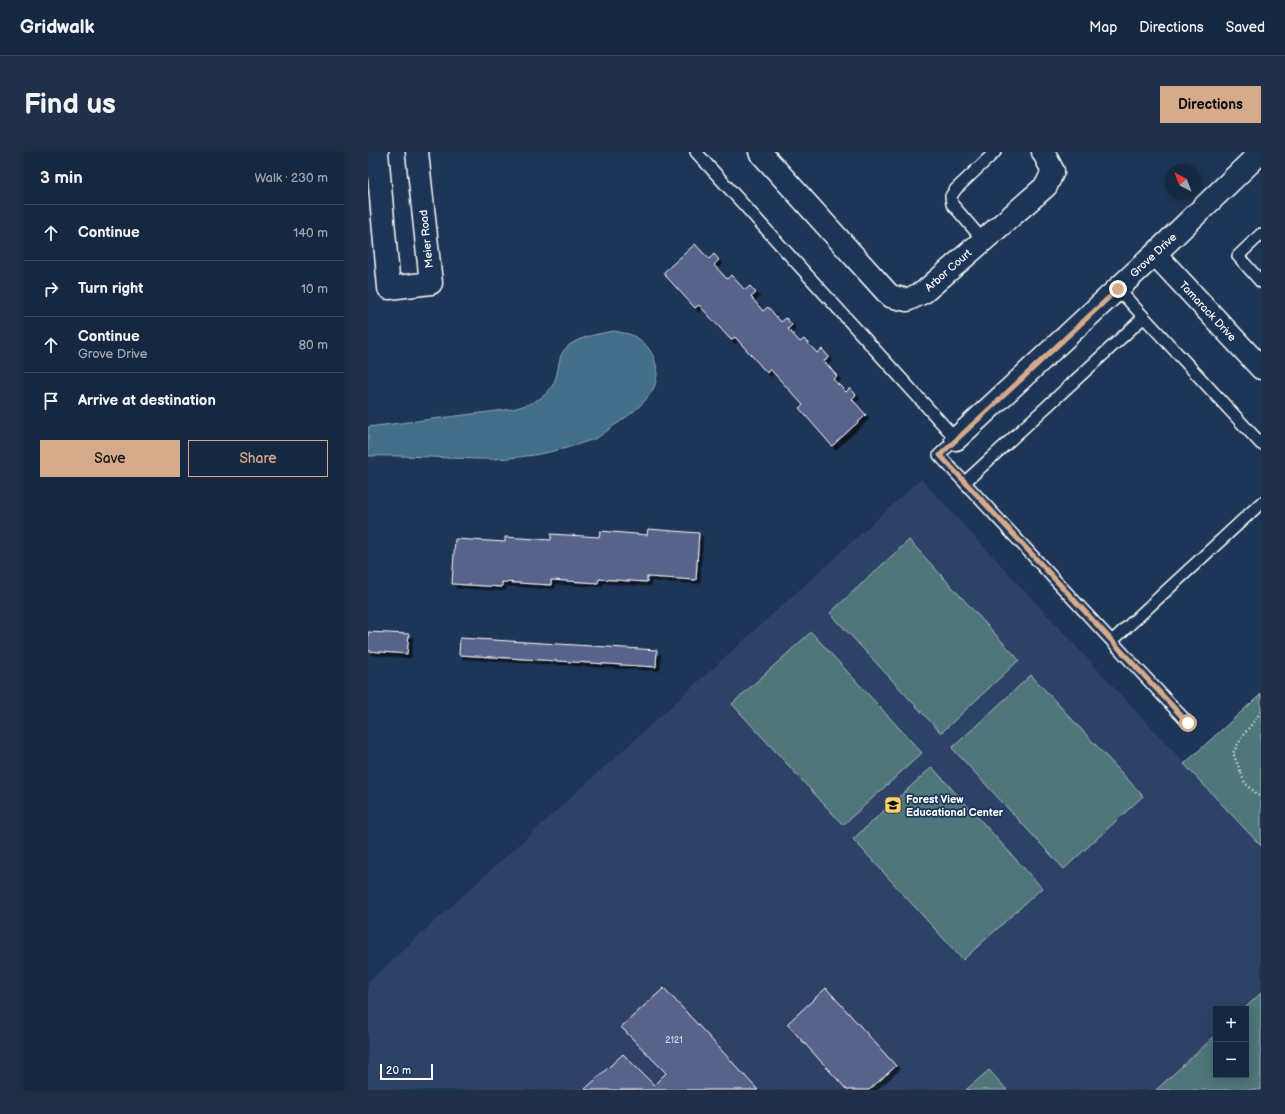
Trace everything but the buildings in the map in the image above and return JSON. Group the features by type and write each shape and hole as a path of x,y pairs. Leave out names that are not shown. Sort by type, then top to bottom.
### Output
{"street":[{"name":"Meier Road","path":"377,152 389,288 431,283 417,152"},
{"name":"Arbor Court","path":"760,152 890,296 907,300 924,292 1046,186 1053,171 1043,152"},
{"name":"Grove Drive","path":"956,439 1118,289 1261,152"},
{"name":"Tamarack Drive","path":"1155,254 1261,368"}],"lane":[{"path":"696,152 956,439 940,455 1188,723"},
{"path":"983,240 952,204 951,196 956,189 995,152"},
{"path":"1261,234 1238,256 1261,282"},
{"path":"1118,289 1261,444"},
{"path":"964,482 1144,317"},
{"path":"1112,641 1261,503"}],"path":[{"path":"1261,712 1242,737 1233,753 1245,783 1261,798"}],"shaded area":[{"path":"614,331 629,334 644,343 654,357 657,374 656,383 652,391 639,406 597,438 564,449 521,457 478,459 368,456 368,427 513,409 529,404 543,396 552,386 556,378 561,356 565,349 581,339"},
{"name":"Forest View Educational Center","path":"921,479 1261,846 1261,1090 368,1090 368,982"}],"green space":[{"path":"909,540 1019,660 941,733 830,613"},
{"path":"811,632 922,753 843,825 732,704"},
{"path":"1031,675 1143,796 1064,869 952,748"},
{"path":"1261,694 1261,846 1184,764"},
{"path":"932,767 1042,888 963,960 853,839"},
{"path":"1261,993 1261,1090 1156,1090 1213,1038 1213,1078 1249,1078 1249,1006 1247,1006"},
{"path":"989,1070 1007,1090 966,1090"}],"place":[{"name":"Forest View Educational Center","path":"893,805"}],"route":[{"path":"1118,289 940,455 1188,723"}]}
